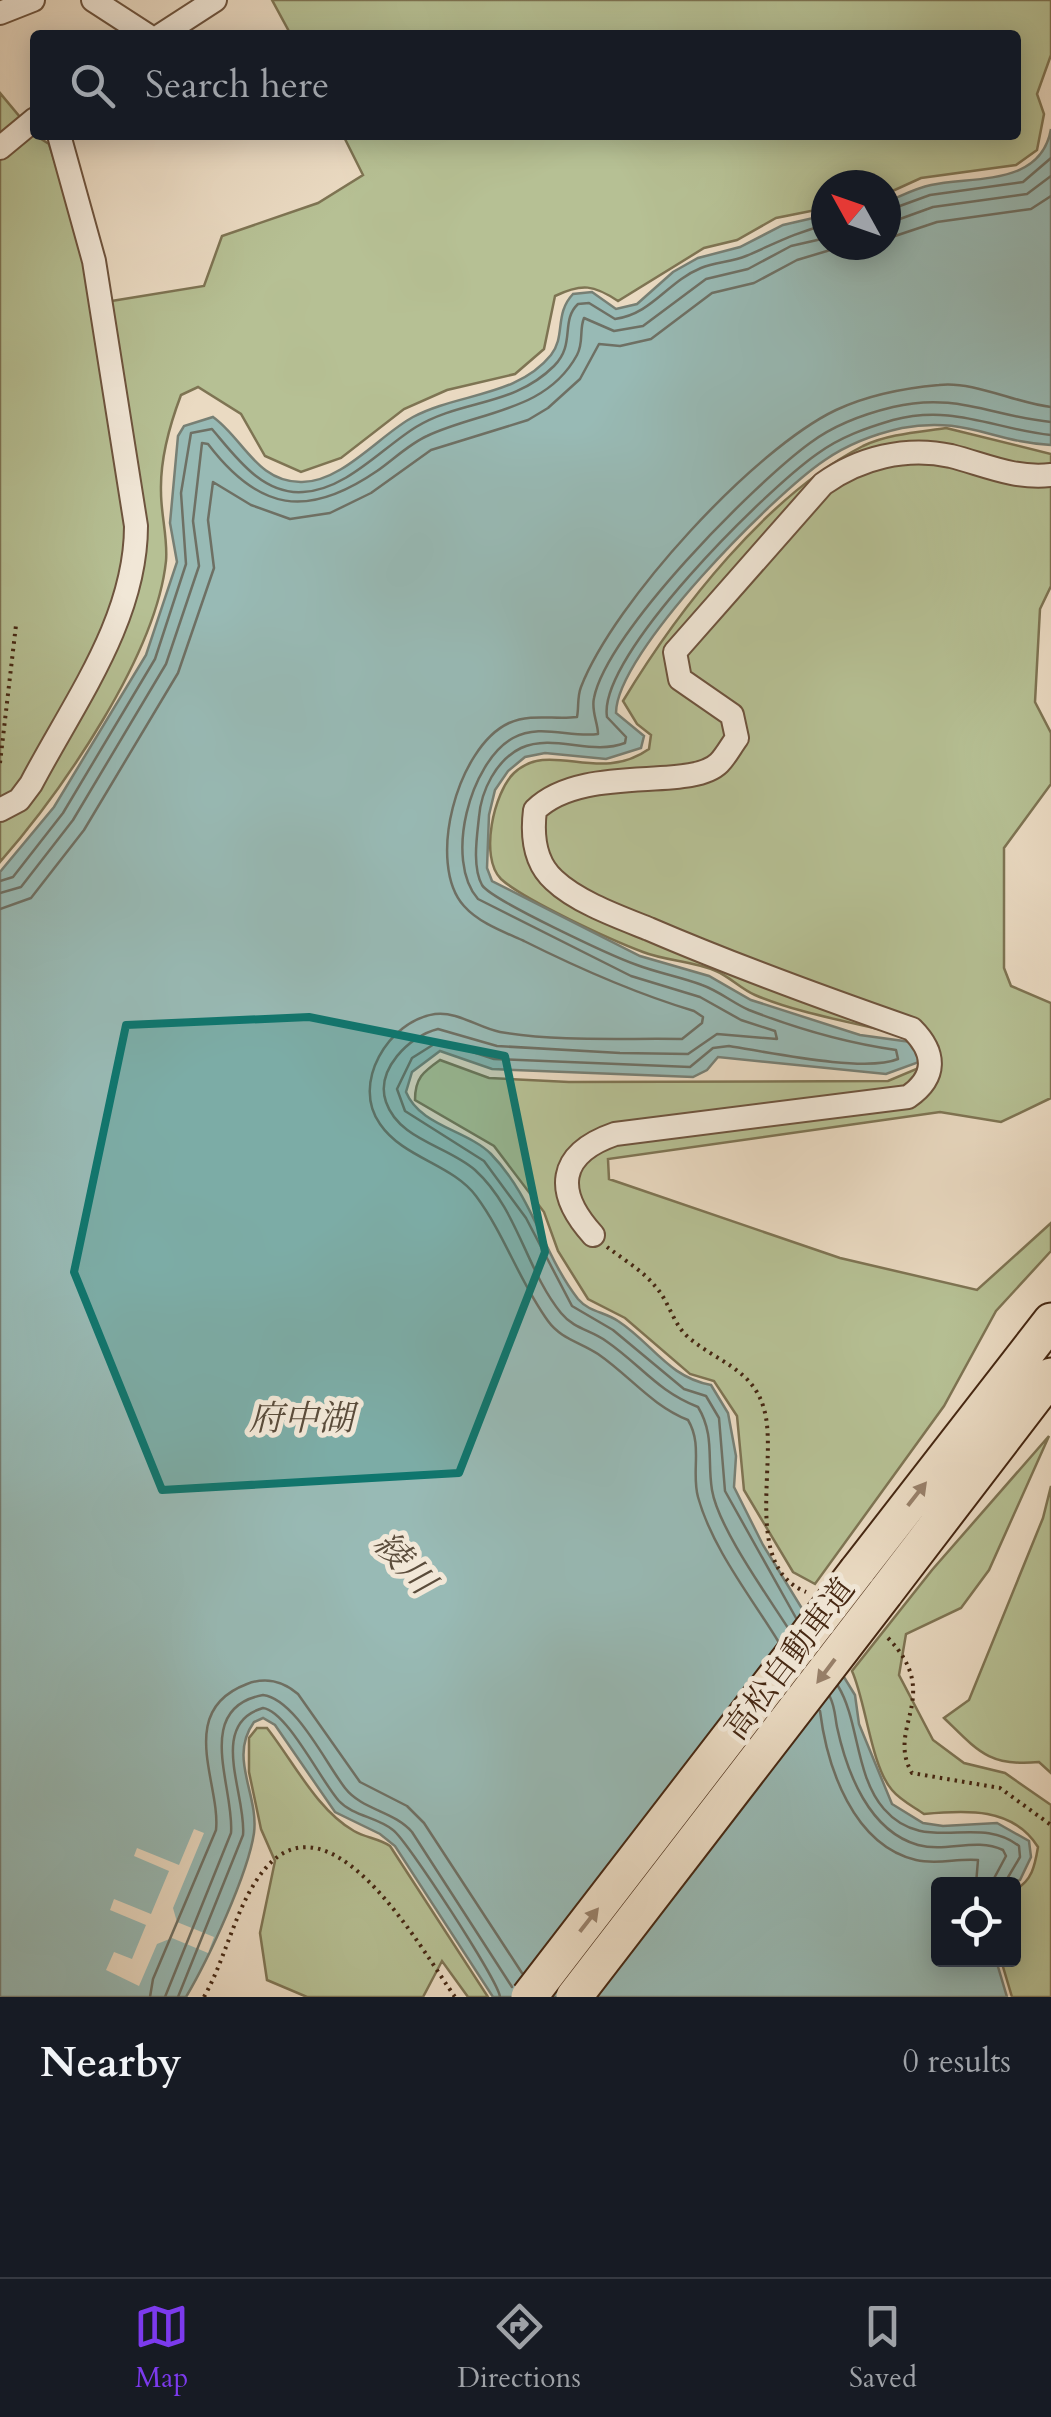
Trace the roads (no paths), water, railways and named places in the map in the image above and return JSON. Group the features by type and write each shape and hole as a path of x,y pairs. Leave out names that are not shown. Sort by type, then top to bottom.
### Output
{"highway":[{"name":"高松自動車道","path":"529,1997 1051,1321"},
{"name":"高松自動車道","path":"574,1997 1051,1376"}],"street":[{"path":"0,13 33,0"},
{"path":"93,0 139,30"},
{"path":"169,30 215,0"},
{"path":"0,148 30,124"},
{"path":"0,810 20,800 31,784 127,603 136,558 136,526 94,260 60,140"},
{"path":"593,1236 573,1213 566,1188 572,1161 590,1143 616,1134 908,1097 924,1086 929,1045 912,1029 754,974 618,916 554,882 541,863 532,833 534,810 550,794 585,784 699,772 717,766 737,738 732,715 680,679 675,652 823,484 847,466 880,456 918,453 949,456 1011,476 1051,475"}],"water":[{"name":"府中湖","path":"1051,129 1051,445 962,427 924,425 872,437 825,460 736,539 641,653 623,686 616,713 644,736 641,748 606,759 545,753 525,757 508,771 495,790 489,815 487,868 492,881 640,956 709,976 751,1000 860,1035 918,1043 930,1058 886,1074 718,1057 707,1070 693,1077 492,1069 440,1051 412,1072 406,1092 422,1113 491,1154 517,1188 566,1282 582,1303 618,1321 683,1375 711,1385 728,1413 736,1456 734,1487 763,1545 855,1695 859,1724 892,1804 923,1823 997,1823 1029,1841 1031,1857 1021,1878 931,1877 931,1967 998,1967 1007,1997 493,1997 395,1846 380,1834 335,1812 275,1725 263,1718 254,1722 244,1749 254,1819 250,1850 226,1916 186,1997 0,1997 0,872 54,807 146,655 177,562 170,523 178,436 184,426 213,417 273,475 302,482 317,480 346,466 413,417 504,387 537,369 555,348 564,309 573,294 592,292 616,309 637,304 673,272 698,258 740,247 783,225 811,218 811,260 901,260 901,196 925,186 1004,175 1034,161 1045,147"}],"water label":[{"name":"綾川","path":"404,1563"}]}
